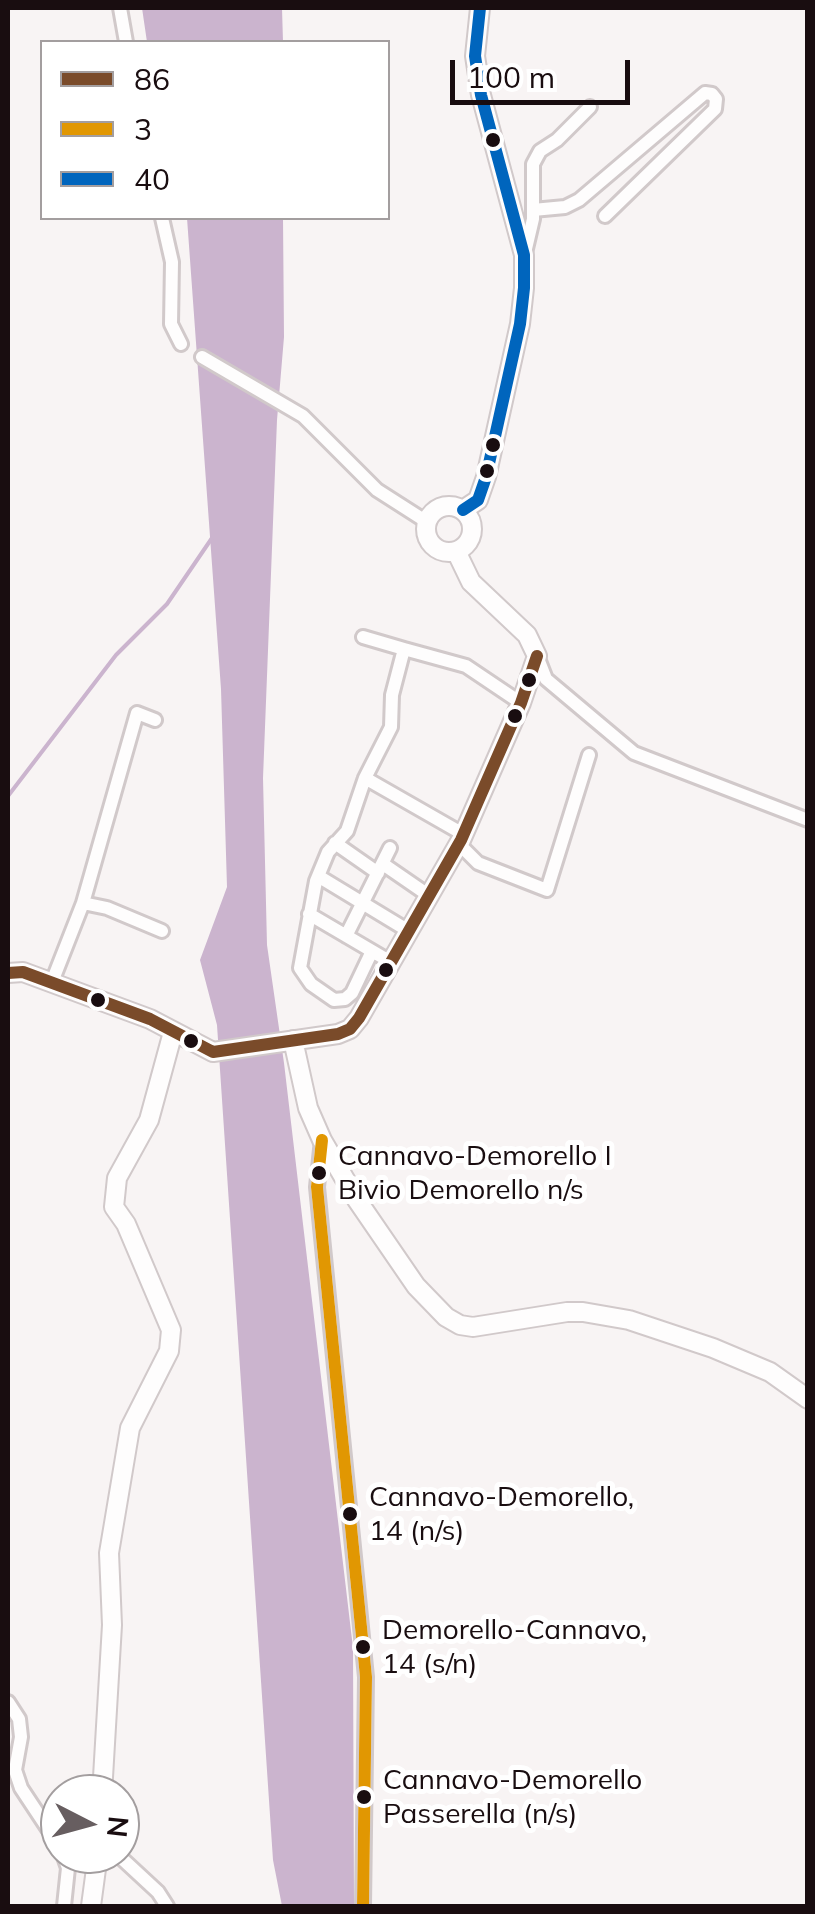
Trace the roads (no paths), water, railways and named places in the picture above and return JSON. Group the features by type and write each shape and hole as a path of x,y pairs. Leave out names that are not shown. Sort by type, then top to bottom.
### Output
{"street":[{"path":"120,8 126,40"},
{"path":"480,8 475,56 481,95 524,255"},
{"path":"533,210 565,207 579,200 705,93 712,94 716,98 714,108 605,216"},
{"path":"463,510 478,500 486,477 520,324 524,255 533,210 534,164 540,151 590,107"},
{"path":"162,220 172,262 171,324 181,344"},
{"path":"202,357 304,416 376,490 427,522"},
{"path":"453,505 463,510 473,527 471,538 456,551 446,552 430,542 427,522 432,512 453,505"},
{"path":"456,551 471,582 527,635 546,679 634,752 808,820"},
{"path":"363,637 466,666 521,703"},
{"path":"404,649 392,695 391,727 365,778 347,831 335,843 318,876 309,914 300,968 311,984 334,1000 345,1000 407,930 461,839 521,703 537,656"},
{"path":"52,982 83,903 138,712 155,720"},
{"path":"365,778 461,839 478,863 547,890 589,755"},
{"path":"335,843 428,894"},
{"path":"346,936 390,848"},
{"path":"318,876 407,930"},
{"path":"83,903 162,931"},
{"path":"309,914 381,956"},
{"path":"8,973 23,972 150,1019 213,1052 350,1029 360,1018 381,956"},
{"path":"103,1774 112,1625 109,1553 130,1428 169,1351 170,1330 126,1224 114,1208 117,1178 149,1120 173,1032"},
{"path":"290,1041 308,1108 356,1200 416,1286 460,1326 490,1326 583,1312 630,1320 770,1372 808,1399"},
{"path":"322,1140 316,1187 366,1677 364,1906"},
{"path":"8,1702 20,1719 15,1770 21,1788 40,1818"},
{"path":"64,1906 67,1874"},
{"path":"92,1906 96,1874"},
{"path":"139,1874 167,1906"}],"waterway":[{"path":"8,796 116,655 167,604 212,538"}],"place":[{"name":"Cannavo-Demorello I Bivio Demorello n/s","path":"319,1173"},
{"name":"Cannavo-Demorello, 14 (n/s)","path":"350,1514"},
{"name":"Demorello-Cannavo, 14 (s/n)","path":"363,1647"},
{"name":"Cannavo-Demorello Passerella (n/s)","path":"364,1797"}]}
